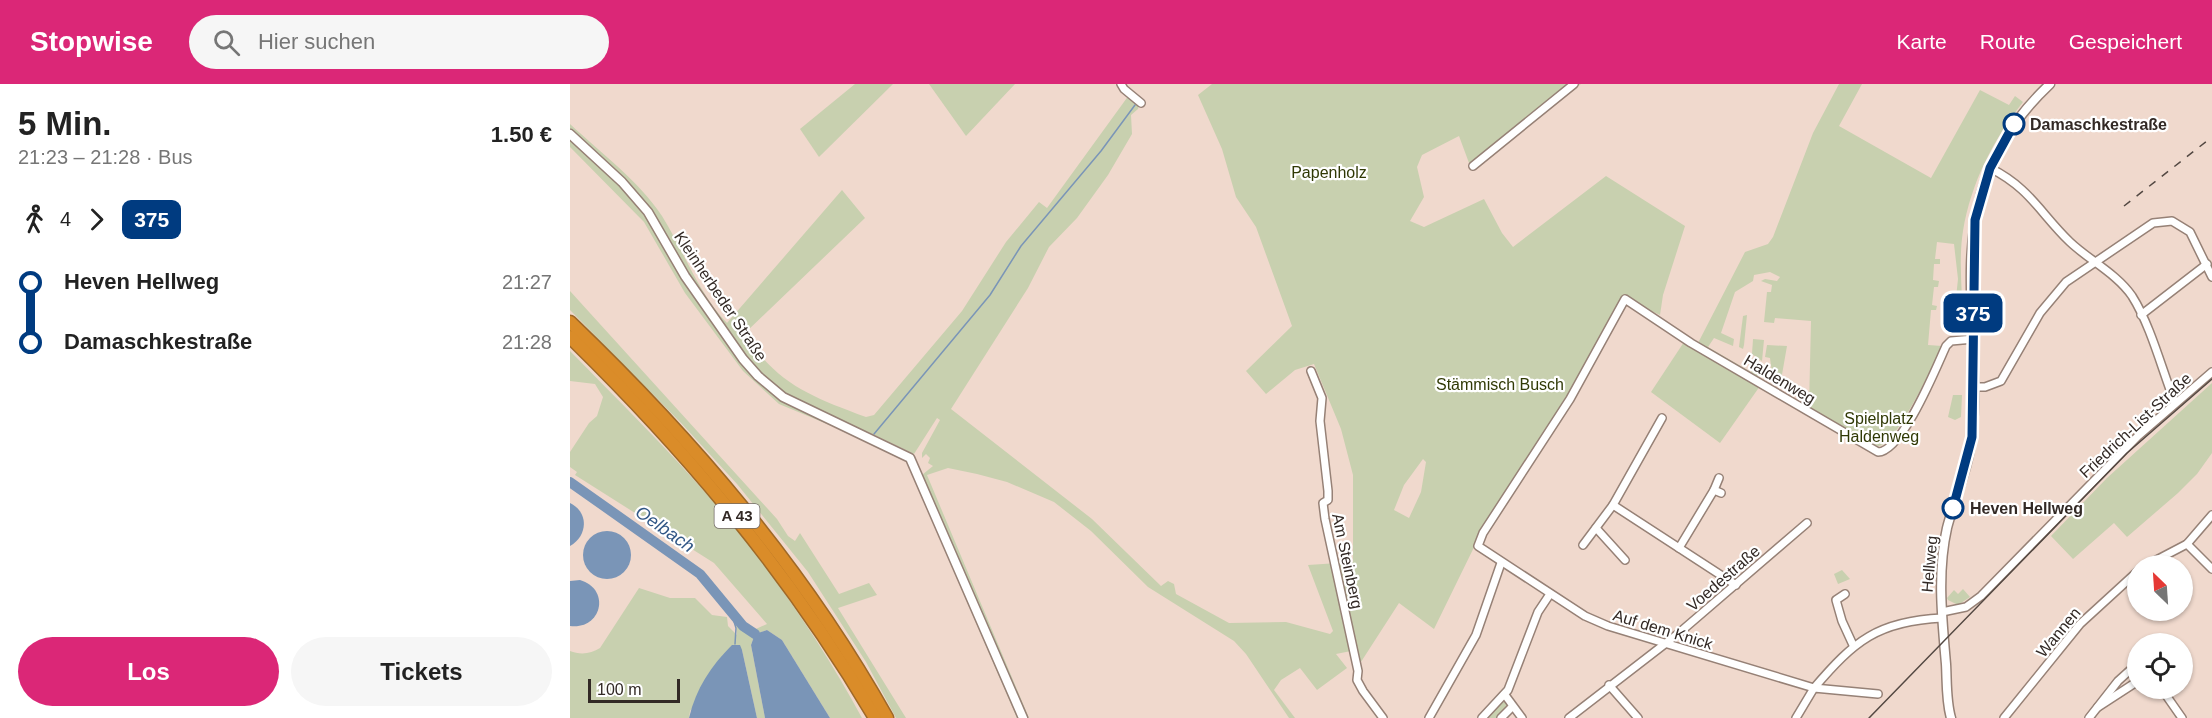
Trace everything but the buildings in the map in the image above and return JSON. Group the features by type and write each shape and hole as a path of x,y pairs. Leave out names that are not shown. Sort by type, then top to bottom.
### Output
{"highway":[{"name":"A 43","path":"570,322 666,419 760,527 837,633 887,718"},
{"name":"A 43","path":"570,337 677,446 752,534 809,611 874,718"}],"street":[{"path":"1121,84 1141,103"},
{"path":"1473,166 1532,121 1574,84"},
{"name":"Hellweg","path":"1950,716 1942,615 1944,550 1972,437 1973,239 1980,195 1990,168 2014,124 2050,84"},
{"name":"Kleinherbeder Straße","path":"570,134 622,182 648,212 685,276 743,359 758,376 783,397 910,458 1023,718"},
{"path":"1990,168 2011,178 2026,191 2062,234 2128,290 2141,315 2175,403"},
{"path":"1974,387 1985,387 2001,381 2040,313 2056,292 2093,262 2147,226 2172,221 2190,232 2212,277"},
{"path":"2141,315 2207,264"},
{"name":"Haldenweg","path":"1483,533 1570,399 1625,299 1691,343 1878,452 1891,446 1916,410 1946,346 1951,342 1974,339"},
{"name":"Am Steinberg","path":"1311,371 1322,398 1320,421 1328,491 1328,500 1323,503 1325,519 1358,671 1357,680 1383,718"},
{"name":"Friedrich-List-Straße","path":"1942,615 1966,607 1981,596 2121,453 2212,372"},
{"path":"1583,545 1612,505 1662,418"},
{"path":"1679,548 1717,491 1719,478"},
{"path":"1612,505 1736,585"},
{"path":"2166,555 2187,544 2212,515"},
{"name":"Voedestraße","path":"1569,718 1664,644 1807,523"},
{"path":"1596,528 1625,560"},
{"name":"Auf dem Knick","path":"1483,533 1478,546 1587,617 1664,644 1814,688 1878,694"},
{"path":"2187,544 2212,569"},
{"path":"1429,718 1476,635 1501,563"},
{"name":"Wannen","path":"2005,717 2080,624 2127,581"},
{"path":"1482,718 1505,695 1538,612 1550,594"},
{"path":"1845,594 1836,600 1842,621 1853,645"},
{"path":"1796,718 1814,688 1853,645 1896,625 1942,615"},
{"path":"2089,718 2127,673"},
{"path":"1609,686 1638,718"},
{"path":"2098,707 2127,688"},
{"path":"1505,695 1522,718"},
{"path":"2169,699 2182,718"},
{"path":"1501,718 1512,707"}],"green space":[{"path":"855,84 893,84 819,157 800,129"},
{"path":"929,84 1015,84 966,136"},
{"path":"1212,84 1581,84 1472,171 1459,136 1422,155 1417,167 1424,197 1410,221 1424,227 1484,199 1502,233 1513,247 1606,176 1685,226 1663,295 1660,315 1624,299 1556,420 1480,535 1434,629 1399,603 1359,665 1356,650 1336,654 1347,668 1317,690 1300,668 1281,680 1274,690 1295,718 1289,718 1246,654 1234,641 1148,587 1091,531 1054,502 1007,482 977,474 948,468 927,475 1029,718 1017,718 917,479 933,466 928,463 930,458 926,454 922,458 922,453 940,420 937,418 914,454 866,431 856,436 779,404 743,371 685,293 644,222 570,147 570,124 631,179 653,203 670,229 708,299 727,323 842,190 865,218 744,334 770,366 797,387 866,417 874,415 962,311 1006,242 1039,202 1047,208 1129,95 1139,105 1131,115 1132,134 1108,175 1077,218 1049,247 1028,288 951,409 1092,519 1161,586 1168,581 1174,584 1176,594 1229,623 1286,622 1330,634 1333,631 1308,565 1353,562 1353,475 1341,429 1314,364 1295,370 1266,394 1246,371 1292,326 1256,227 1236,197 1222,149 1198,95","holes":["1423,459 1426,462 1421,492 1409,518 1394,510 1404,485"]},
{"name":"Spielplatz Haldenweg","path":"1839,84 1862,84 1839,126 1931,178 1980,90 2009,105 2015,96 2023,102 1993,147 1978,179 1967,213 1961,255 1963,329 1952,335 1958,279 1954,244 1937,242 1935,259 1940,259 1940,264 1934,264 1933,280 1939,281 1938,287 1934,287 1932,305 1937,306 1936,310 1931,310 1928,345 1942,346 1904,420 1885,443 1878,446 1852,435 1809,407 1811,321 1775,318 1774,323 1764,322 1767,292 1771,292 1772,285 1761,281 1765,279 1777,281 1780,277 1770,272 1754,275 1753,281 1735,292 1721,333 1734,339 1733,346 1714,338 1708,347 1751,372 1754,367 1757,369 1758,377 1698,343 1745,252 1768,244 1773,237 1813,133"},
{"path":"570,291 777,519 788,536 795,541 800,533 839,594 869,583 877,595 838,608 906,718 896,718 866,662 808,572 737,484 682,424 570,310"},
{"path":"1747,315 1743,349 1739,347 1743,316"},
{"path":"1753,339 1764,340 1762,361 1752,354"},
{"path":"1684,342 1760,386 1720,443 1651,392"},
{"path":"1767,345 1787,346 1780,386 1767,379 1767,364 1769,374 1772,373 1770,358 1765,357"},
{"path":"570,351 678,462 733,524 793,605 862,718 830,718 782,640 767,630 755,634 751,645 765,718 757,718 742,650 690,711 689,718 570,718 570,651 585,653 600,648 639,588 670,598 695,598 712,615 727,617 728,626 737,635 736,623 747,633 767,624 714,563 575,475 577,472 570,467 570,452 589,423 597,416 603,397 595,384 570,381"},
{"path":"2212,383 2212,453 2197,474 2127,537 2114,523 2073,559 2051,536 2107,478"},
{"path":"1953,395 1962,395 1961,417 1955,420 1948,417"},
{"path":"1842,570 1850,579 1838,584 1834,574"},
{"path":"1963,589 1970,597 1958,605 1948,600 1947,598 1954,590 1958,594"},
{"path":"1501,701 1506,703 1508,708 1498,718 1485,718"}],"water":[{"path":"570,503 581,512 584,524 580,536 570,546"},
{"path":"607,531 624,538 631,555 624,572 607,579 590,572 583,555 590,538"},
{"path":"580,580 590,585 596,592 599,608 589,622 581,626 570,626 570,581"},
{"path":"767,630 782,640 830,718 765,718 751,645 755,634"},
{"path":"732,645 740,645 742,650 757,718 689,718 705,678"}],"waterway":[{"path":"874,434 990,295 1021,246 1101,151 1135,105"},
{"name":"Oelbach","path":"570,482 700,574 743,626 755,634"},
{"name":"Oelbach","path":"731,612 736,628 735,644"}],"tram line":[{"path":"1869,718 2127,453 2212,379"}],"railway":[{"path":"2124,206 2212,137"}],"bus line":[{"name":"375","path":"1953,508 1972,437 1974,410 1972,275 1975,220 1980,195 1990,168 2014,124"}],"place":[{"name":"Damaschkestraße","path":"2014,124"},
{"name":"Heven Hellweg","path":"1953,508"}],"park label":[{"name":"Papenholz","path":"1329,172"},
{"name":"Stämmisch Busch","path":"1500,384"}]}
